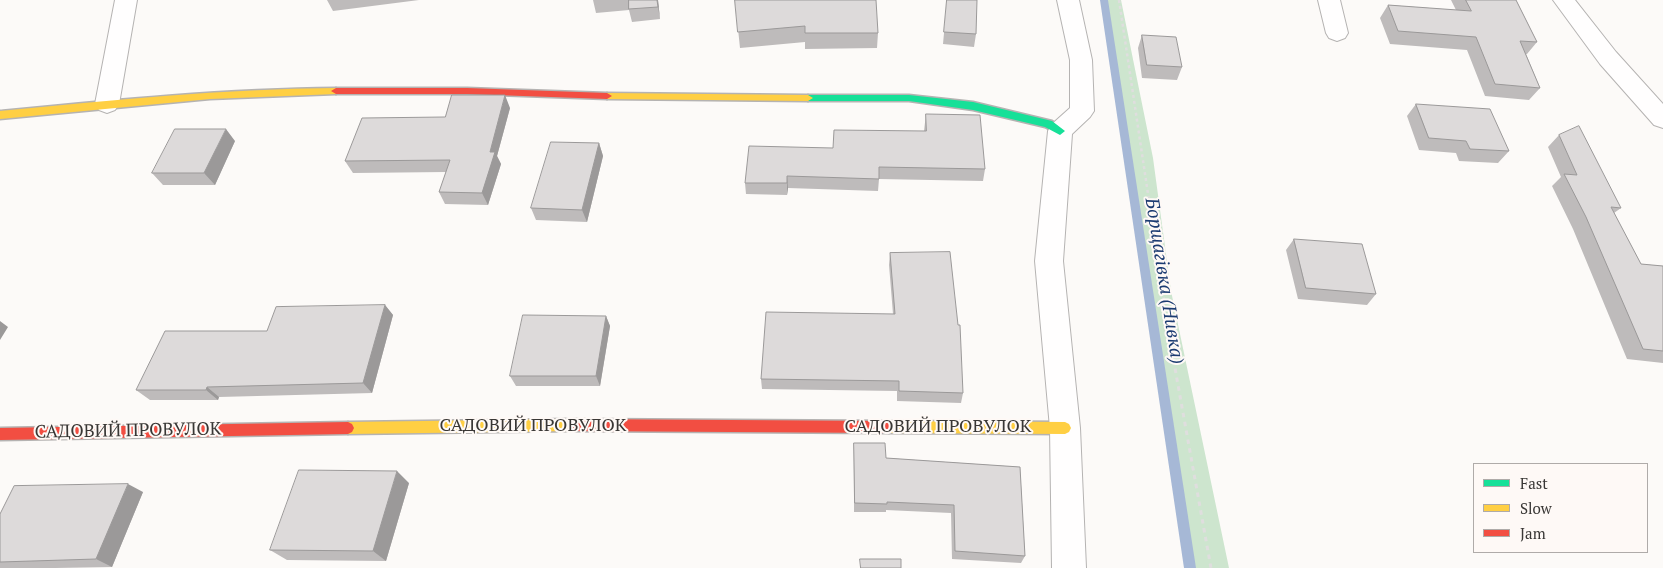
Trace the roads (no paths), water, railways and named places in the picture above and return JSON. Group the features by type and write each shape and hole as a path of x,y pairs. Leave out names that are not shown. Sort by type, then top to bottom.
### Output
{"street":[{"path":"107,104 126,0"},
{"path":"1068,0 1081,60 1082,111 1060,131 1049,261 1066,428 1069,568"},
{"path":"1329,0 1337,33"},
{"path":"1564,0 1608,58 1663,120"},
{"path":"0,115 107,104 294,91 467,91 643,97 909,98 973,106 1048,124 1060,131"},
{"name":"САДОВИЙ ПРОВУЛОК","path":"0,434 488,425 1066,428"}],"waterway":[{"name":"Борщагівка (Нивка)","path":"1104,0 1190,568"}]}
